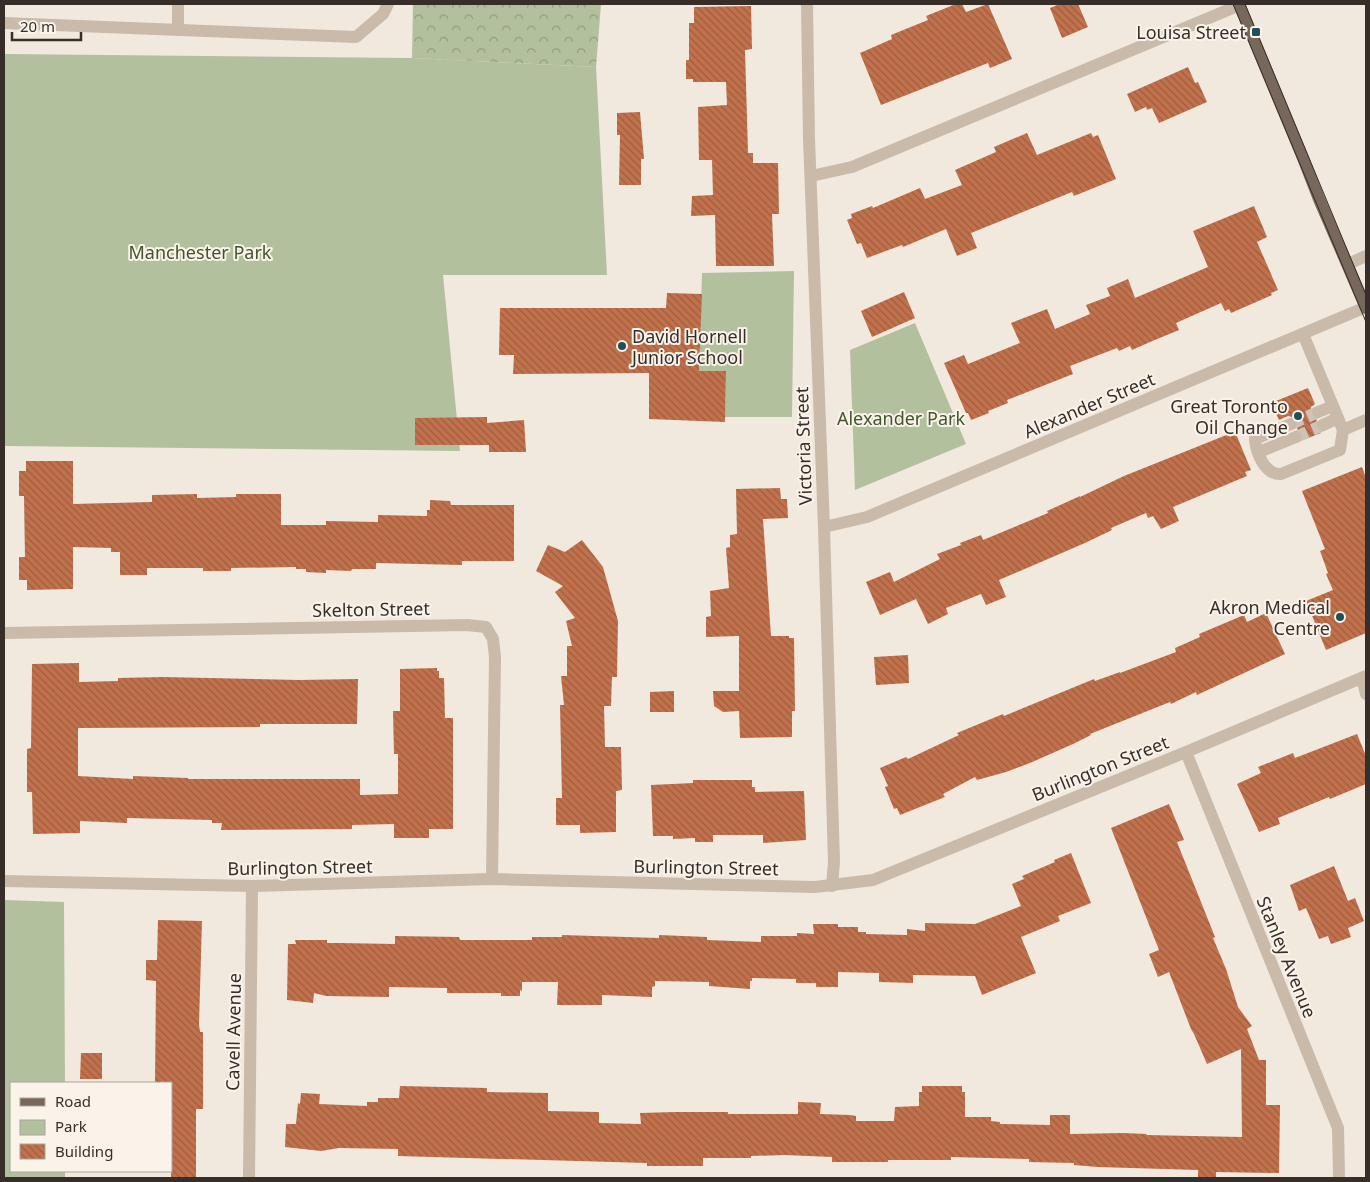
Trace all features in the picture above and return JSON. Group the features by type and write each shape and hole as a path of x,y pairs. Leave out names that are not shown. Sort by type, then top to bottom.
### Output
{"main road":[{"path":"1240,5 1319,199 1366,307"}],"street":[{"path":"178,4 178,30"},
{"path":"4,23 356,37 384,14 388,4"},
{"name":"Victoria Street","path":"807,4 834,862 832,886"},
{"path":"811,176 852,168 1240,5"},
{"path":"1348,264 1366,256"},
{"name":"Alexander Street","path":"824,527 867,517 1366,307"},
{"path":"1291,424 1255,440 1265,467 1273,474 1281,474 1340,450 1341,424 1303,334"},
{"path":"1318,412 1333,406"},
{"path":"1323,425 1366,420"},
{"path":"1259,452 1296,437"},
{"name":"Skelton Street","path":"4,633 468,624 486,627 493,639 495,657 492,878"},
{"path":"1364,677 1366,694"},
{"name":"Burlington Street","path":"4,881 252,886 492,878 815,887 873,880 1364,677"},
{"name":"Stanley Avenue","path":"1186,752 1338,1128 1339,1178"},
{"name":"Cavell Avenue","path":"249,1178 252,886"}],"green space":[{"path":"413,4 601,4 596,67 412,58"},
{"name":"Manchester Park","path":"4,54 412,58 596,67 607,275 443,275 460,451 4,446"},
{"path":"794,271 792,417 725,417 726,371 699,371 702,273"},
{"name":"Alexander Park","path":"915,323 966,444 855,490 850,350"},
{"path":"4,900 64,902 65,1082 10,1082 10,1172 65,1172 65,1178 4,1178"}],"building":[{"path":"956,4 962,4 966,12 988,4 1012,59 990,68 988,63 881,105 860,53 892,39 891,35 928,20 926,16"},
{"path":"1060,4 1078,4 1088,27 1062,38 1050,8"},
{"path":"751,6 752,49 745,50 748,153 753,153 753,163 778,163 779,214 772,214 774,266 716,266 715,215 691,216 692,196 713,195 712,160 699,160 698,107 727,105 726,82 693,82 693,79 686,79 686,60 689,60 689,23 694,23 694,7"},
{"path":"1188,67 1195,83 1198,82 1207,102 1159,123 1152,108 1147,110 1146,107 1135,112 1127,94"},
{"path":"640,112 644,159 641,159 641,185 619,185 620,135 617,135 617,113"},
{"path":"1027,133 1037,155 1091,133 1093,137 1098,135 1116,179 1074,196 1072,192 971,233 977,248 957,256 946,229 903,247 902,245 867,258 861,243 857,244 847,220 852,218 851,214 872,206 873,208 920,188 925,199 962,185 955,170 996,152 994,147"},
{"path":"1254,206 1267,237 1257,242 1278,290 1271,293 1272,295 1231,313 1229,309 1225,311 1221,303 1176,323 1179,330 1132,350 1130,346 1119,351 1117,348 1070,366 1073,374 1007,400 1008,403 971,420 968,413 966,413 944,363 964,355 968,364 1020,343 1011,323 1047,309 1055,329 1090,314 1086,305 1110,296 1107,288 1128,279 1135,298 1208,267 1193,231"},
{"path":"904,292 915,318 872,337 861,311"},
{"path":"667,293 702,294 699,371 726,371 725,422 649,419 649,373 513,374 514,355 499,355 500,308 666,308"},
{"name":"Great Toronto Oil Change","path":"1308,388 1315,404 1311,407 1310,415 1317,420 1315,424 1316,429 1321,433 1303,440 1303,434 1297,429 1299,425 1296,418 1288,416 1279,420 1271,403"},
{"path":"487,417 487,423 524,420 526,452 489,452 489,445 415,445 415,418"},
{"path":"1229,434 1230,437 1236,434 1251,470 1245,472 1247,476 1173,507 1179,521 1161,529 1153,516 1148,518 1146,513 1111,528 1112,530 1085,543 999,580 1006,597 986,605 981,594 946,608 948,614 928,624 916,599 880,615 866,582 890,572 894,582 940,559 937,554 961,545 960,543 981,535 983,540 1048,513 1047,511 1124,476"},
{"path":"26,461 73,461 73,504 152,502 152,495 197,494 197,498 236,497 236,494 281,494 281,525 326,525 326,521 378,522 378,515 427,516 427,510 430,510 430,500 450,501 451,505 514,505 514,561 462,561 462,565 376,563 376,569 326,570 326,573 306,572 306,569 296,569 296,567 231,568 231,571 203,571 203,568 147,568 147,575 120,575 120,552 111,552 111,548 73,547 73,589 27,590 27,580 19,580 19,557 25,557 24,496 19,496 19,471 26,471"},
{"path":"1362,467 1366,478 1366,633 1326,650 1306,601 1333,590 1326,574 1328,573 1320,551 1325,549 1302,491"},
{"path":"780,488 781,499 787,499 788,518 763,519 771,636 789,636 789,638 794,638 795,711 792,711 792,737 740,738 739,711 723,712 714,706 713,691 739,691 739,636 706,637 706,617 711,616 710,591 729,588 726,548 730,547 730,535 737,534 736,489"},
{"path":"582,540 603,567 618,621 617,677 612,677 611,706 604,706 605,747 621,747 622,790 616,791 616,832 580,833 580,825 556,825 556,798 562,798 560,705 564,705 561,676 567,676 567,646 572,646 566,621 575,618 555,592 563,586 536,571 548,545 565,552"},
{"path":"1266,613 1285,654 1197,695 1196,692 1171,704 1170,702 1090,734 1073,744 1030,763 977,780 975,777 943,794 945,797 900,815 897,808 894,809 885,787 888,786 880,768 906,757 908,759 959,735 957,733 1003,714 1004,716 1094,679 1095,681 1120,673 1176,652 1175,648 1200,637 1199,634 1244,615 1247,622"},
{"path":"908,655 909,683 876,685 874,657"},
{"path":"79,663 79,682 118,681 118,678 163,677 299,680 358,679 357,724 260,724 260,727 78,728 78,776 133,779 133,776 188,779 360,779 360,795 398,794 398,754 394,754 393,711 400,711 400,669 437,668 439,678 444,678 445,718 453,718 453,829 429,829 429,838 394,838 394,824 352,825 352,829 221,830 222,823 212,823 212,820 127,818 127,823 80,821 80,833 33,834 32,792 27,792 27,749 31,748 32,664"},
{"path":"674,691 674,712 650,712 650,692"},
{"path":"1357,734 1366,756 1366,784 1278,818 1280,824 1259,832 1237,784 1261,773 1258,767 1293,753 1295,758"},
{"path":"693,780 752,780 752,787 755,787 755,792 804,791 806,840 763,843 763,835 713,835 713,842 695,842 695,838 673,839 673,836 653,836 651,785 693,783"},
{"path":"1169,804 1184,840 1177,842 1215,937 1213,938 1226,969 1238,1007 1252,1026 1247,1029 1259,1060 1266,1060 1266,1105 1280,1105 1279,1173 1216,1172 1216,1178 1198,1178 1198,1170 1098,1167 1074,1165 1074,1163 1029,1162 1029,1159 951,1157 951,1160 832,1162 832,1157 785,1155 751,1156 751,1158 703,1158 703,1166 647,1166 647,1163 398,1156 398,1149 339,1148 321,1151 285,1147 286,1124 296,1124 301,1093 320,1094 319,1104 367,1106 367,1102 378,1102 378,1098 399,1098 400,1086 487,1088 487,1092 548,1093 548,1111 599,1112 599,1123 641,1124 640,1113 728,1112 728,1114 798,1114 798,1102 821,1103 820,1114 856,1116 856,1121 894,1121 895,1107 919,1106 919,1092 922,1092 922,1086 962,1086 962,1092 965,1092 965,1117 991,1117 991,1121 1000,1122 1000,1124 1050,1125 1050,1115 1070,1115 1070,1134 1123,1133 1242,1137 1241,1049 1207,1064 1169,972 1158,977 1149,954 1159,950 1111,828"},
{"path":"1071,853 1091,903 1058,916 1060,921 1021,937 1036,973 982,995 975,976 913,975 913,983 879,982 879,973 838,972 838,987 816,987 816,983 796,983 796,979 752,978 750,989 709,986 709,982 655,981 655,986 652,987 652,997 602,995 602,1005 557,1005 558,982 522,982 520,996 501,996 501,993 447,993 447,988 389,987 389,997 326,996 314,993 313,1003 287,1000 288,944 296,944 295,940 327,940 327,943 395,944 395,936 459,937 460,940 532,940 532,937 562,937 562,935 659,938 659,935 707,937 707,940 761,942 761,936 797,936 797,933 814,934 813,924 838,924 838,927 858,927 858,932 866,932 866,934 907,935 907,929 925,931 925,923 975,924 1021,906 1012,884 1024,879 1022,876"},
{"path":"1334,866 1348,901 1355,898 1364,921 1348,928 1351,937 1331,944 1328,936 1319,939 1306,908 1299,911 1290,885"},
{"path":"158,920 202,921 199,1024 200,1032 203,1032 203,1109 196,1109 196,1178 171,1178 172,1082 155,1082 156,981 146,980 146,960 157,960"},
{"path":"81,1053 102,1053 102,1079 80,1079"}],"tunnel":[{"path":"1291,424 1318,412"},
{"path":"1296,437 1323,425"}],"tram line":[{"path":"1233,4 1366,322"},
{"path":"1245,4 1366,295"}],"place":[{"name":"Louisa Street","path":"1256,32"},
{"name":"David Hornell Junior School","path":"622,346"},
{"name":"Great Toronto Oil Change","path":"1298,416"},
{"name":"Akron Medical Centre","path":"1340,617"}]}
